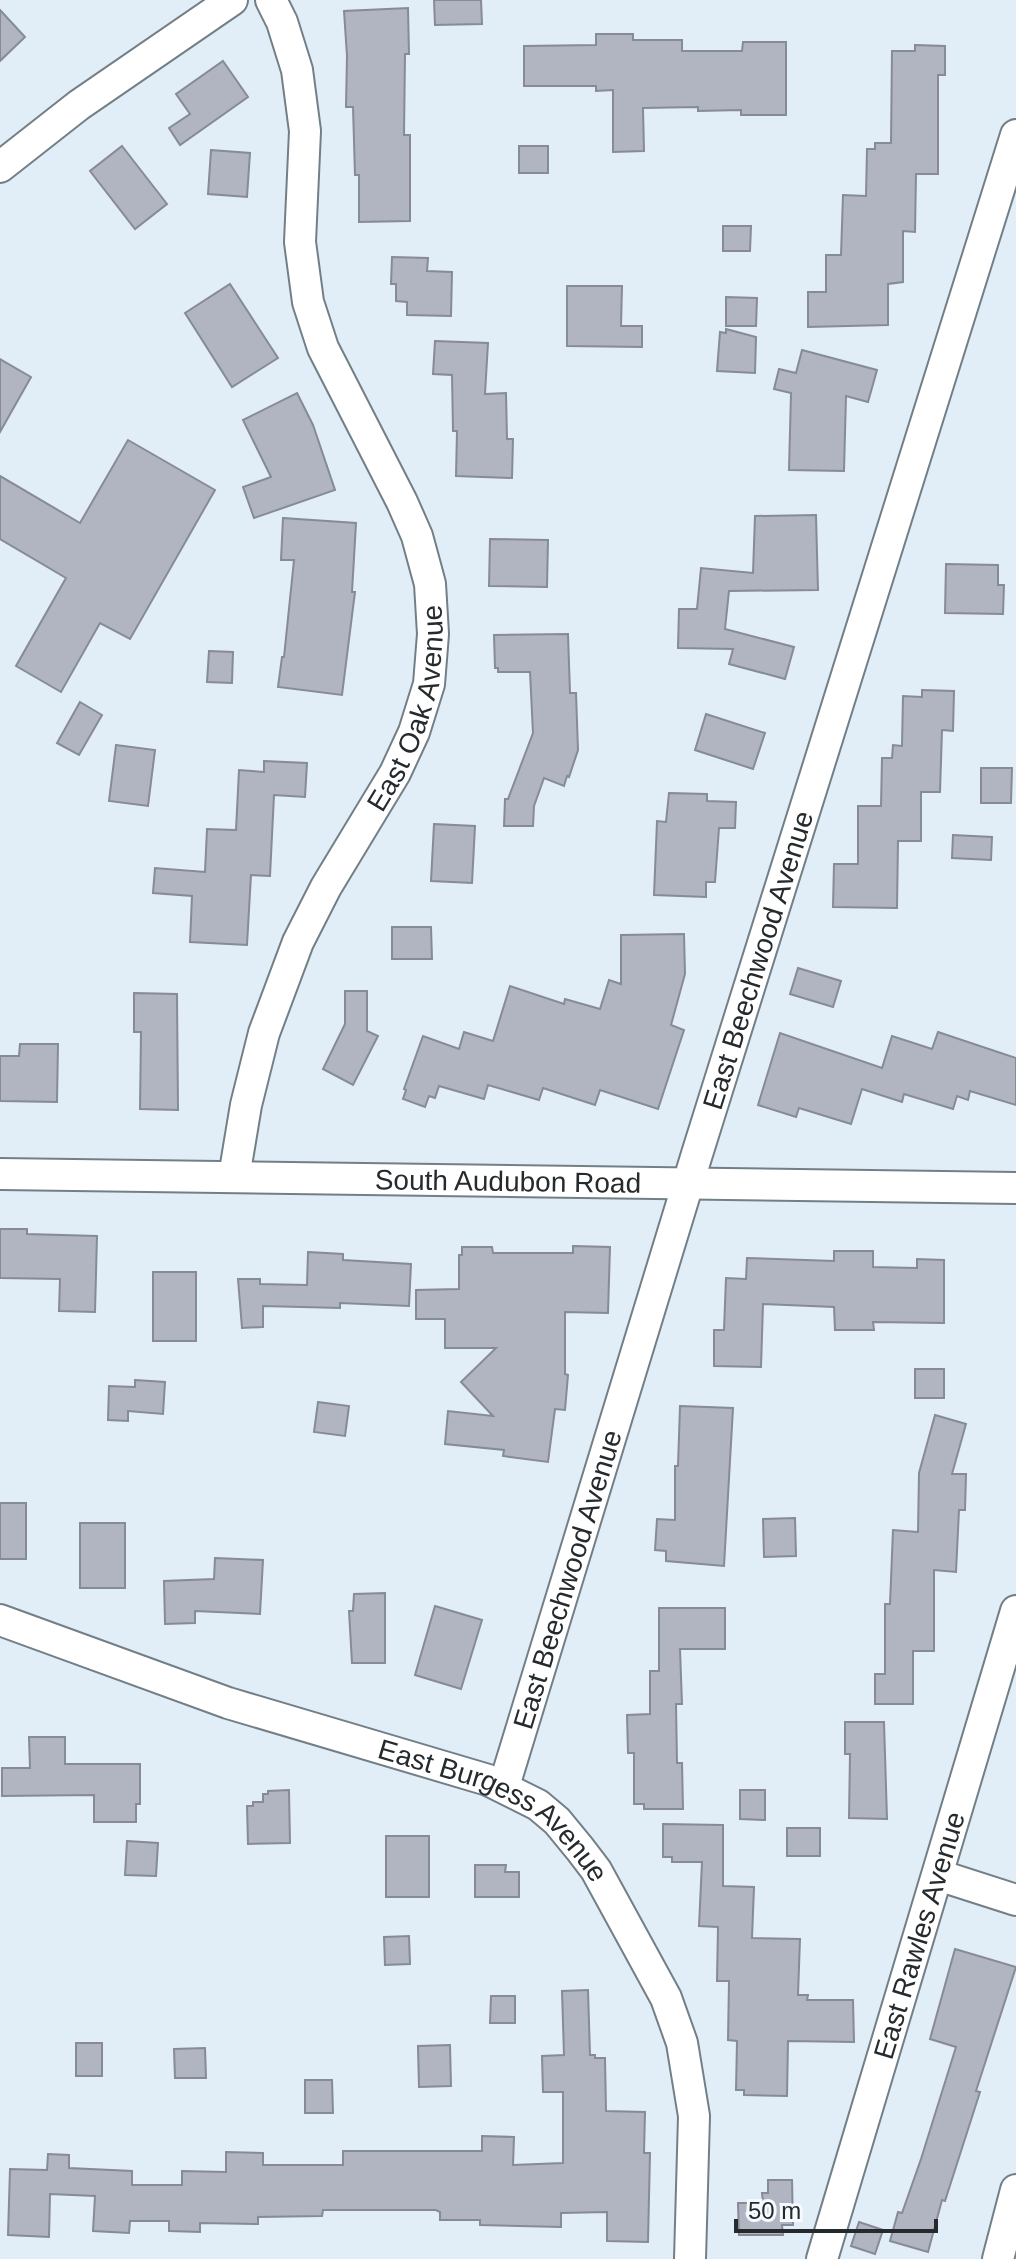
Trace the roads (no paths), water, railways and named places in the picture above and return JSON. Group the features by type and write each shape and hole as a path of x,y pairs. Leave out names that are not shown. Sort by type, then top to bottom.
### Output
{"street":[{"path":"0,167 68,112 232,0"},
{"name":"East Oak Avenue","path":"234,1177 246,1105 264,1033 298,942 326,887 395,773 414,732 429,684 433,634 430,584 417,536 323,348 308,302 300,242 305,131 297,70 282,22 271,0"},
{"name":"East Beechwood Avenue","path":"504,1786 688,1183 1016,135"},
{"name":"South Audubon Road","path":"0,1174 1016,1188"},
{"name":"East Rawles Avenue","path":"822,2259 1016,1611"},
{"name":"East Burgess Avenue","path":"0,1620 228,1703 504,1786 538,1805 557,1821 596,1870 675,2020 688,2067 694,2116 690,2259"},
{"path":"938,1875 1016,1900"},
{"path":"998,2259 1016,2190"}]}
